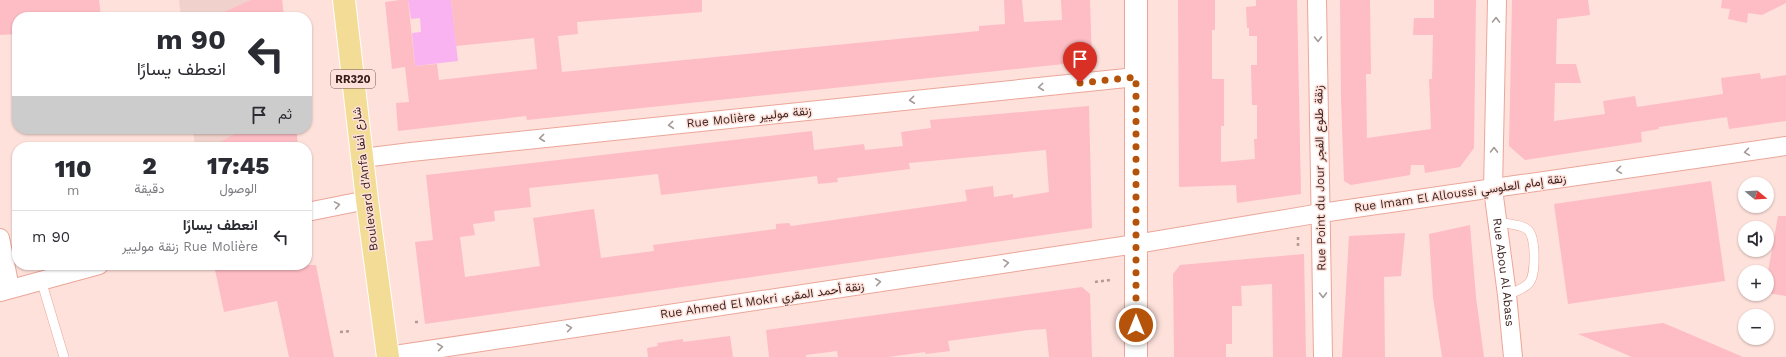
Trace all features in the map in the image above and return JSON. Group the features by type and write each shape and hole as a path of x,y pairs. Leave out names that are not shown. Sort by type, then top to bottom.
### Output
{"main road":[{"name":"Boulevard d'Anfa شارع أنفا","path":"344,0 367,200 388,356"},
{"path":"1136,0 1136,357"}],"street":[{"name":"Rue Point du Jour زنقة طلوع الفجر","path":"1317,0 1324,357"},
{"name":"Rue Abou Al Abass","path":"1497,0 1493,188 1507,295 1513,357"},
{"name":"Rue Molière زنقة موليير","path":"363,158 1136,77"},
{"name":"Rue Imam El Alloussi زنقة إمام العلوسي","path":"1136,244 1321,213 1786,146"},
{"path":"312,211 367,200"},
{"path":"0,238 5,290 80,270"},
{"name":"Rue Ahmed El Mokri زنقة أحمد المقري","path":"388,356 1136,244"}],"lane":[{"path":"1498,222 1518,225 1528,230 1532,237 1535,267 1534,276 1529,284 1507,295"},
{"path":"41,280 64,357"}],"path":[{"path":"1298,235 1298,246"},
{"path":"1095,282 1110,280"},
{"path":"340,332 351,331"}],"shaded area":[{"path":"179,0 282,0 283,12 180,12"},
{"path":"408,0 451,0 458,61 415,66 412,33 421,32 420,18 411,19"},
{"path":"194,134 297,134 297,142 194,142"}],"building":[{"path":"0,0 99,0 100,12 12,12 12,34 0,35"},
{"path":"251,0 282,0 283,12 224,12"},
{"path":"408,0 415,66 437,64 439,80 537,69 534,38 456,46 451,0 702,0 702,12 577,22 578,34 558,36 562,72 979,31 979,26 1005,24 1004,0 1022,0 1024,22 1062,20 1061,0 1090,0 1092,61 527,120 526,116 398,131 396,103 409,102 405,67 392,69 385,2"},
{"path":"1178,0 1215,0 1215,30 1212,30 1212,79 1224,79 1224,126 1221,126 1221,162 1255,159 1254,139 1257,139 1257,105 1252,105 1251,65 1257,65 1257,36 1249,36 1246,7 1256,6 1256,0 1297,0 1301,194 1237,203 1236,185 1179,187"},
{"path":"1340,0 1370,0 1371,74 1366,74 1367,138 1431,129 1429,79 1432,79 1433,35 1413,35 1414,18 1434,18 1434,0 1476,0 1474,148 1460,167 1425,173 1424,165 1411,165 1410,175 1351,185 1344,181"},
{"path":"1512,0 1588,0 1590,15 1557,19 1556,64 1576,64 1581,83 1555,83 1554,121 1605,114 1603,101 1635,96 1637,107 1723,94 1721,78 1760,73 1761,79 1786,75 1786,121 1729,129 1727,117 1659,127 1659,129 1641,132 1642,142 1525,160 1509,146"},
{"path":"1722,0 1786,0 1786,3 1762,15 1748,13 1747,23 1728,19 1730,9 1721,8"},
{"path":"1089,106 1092,228 425,324 415,242 433,240 426,175 812,131 814,150 864,144 865,150 903,146 901,132 931,128 930,120","holes":["1046,150 1049,192 1013,198 1013,194 994,197 993,186 965,190 967,201 791,226 789,223 776,224 776,229 653,245 654,251 601,258 594,209 533,218 540,266 465,277 460,237 475,235 473,224 495,221 494,211 531,207 529,188 658,174 661,195 817,176 818,184 838,182 837,178 910,169 909,163"]},
{"path":"234,134 297,134 297,142 221,142"},
{"path":"1711,181 1725,281 1568,304 1554,204"},
{"path":"1778,216 1786,216 1786,296 1774,294 1774,265 1769,265 1771,257 1774,257 1774,238"},
{"path":"1470,225 1476,297 1484,357 1442,357 1433,297 1429,234"},
{"path":"1405,233 1401,276 1384,277 1385,357 1342,357 1349,236"},
{"path":"1304,254 1306,357 1273,357 1272,284 1241,286 1242,306 1232,306 1232,344 1226,344 1226,357 1174,357 1173,274 1180,265"},
{"path":"312,265 316,265 334,357 289,357 277,301 224,312 215,270 312,270"},
{"path":"1082,287 1090,294 1092,357 1049,357 1046,329 948,341 950,351 926,354 925,352 888,357 838,357 837,351 806,355 806,357 769,357 766,330"},
{"path":"1663,323 1743,357 1632,357 1578,334"},
{"path":"730,336 733,357 648,357 647,348 658,346 657,343 683,339 683,342"}],"route":[{"path":"1080,83 1136,77 1136,325"}]}
